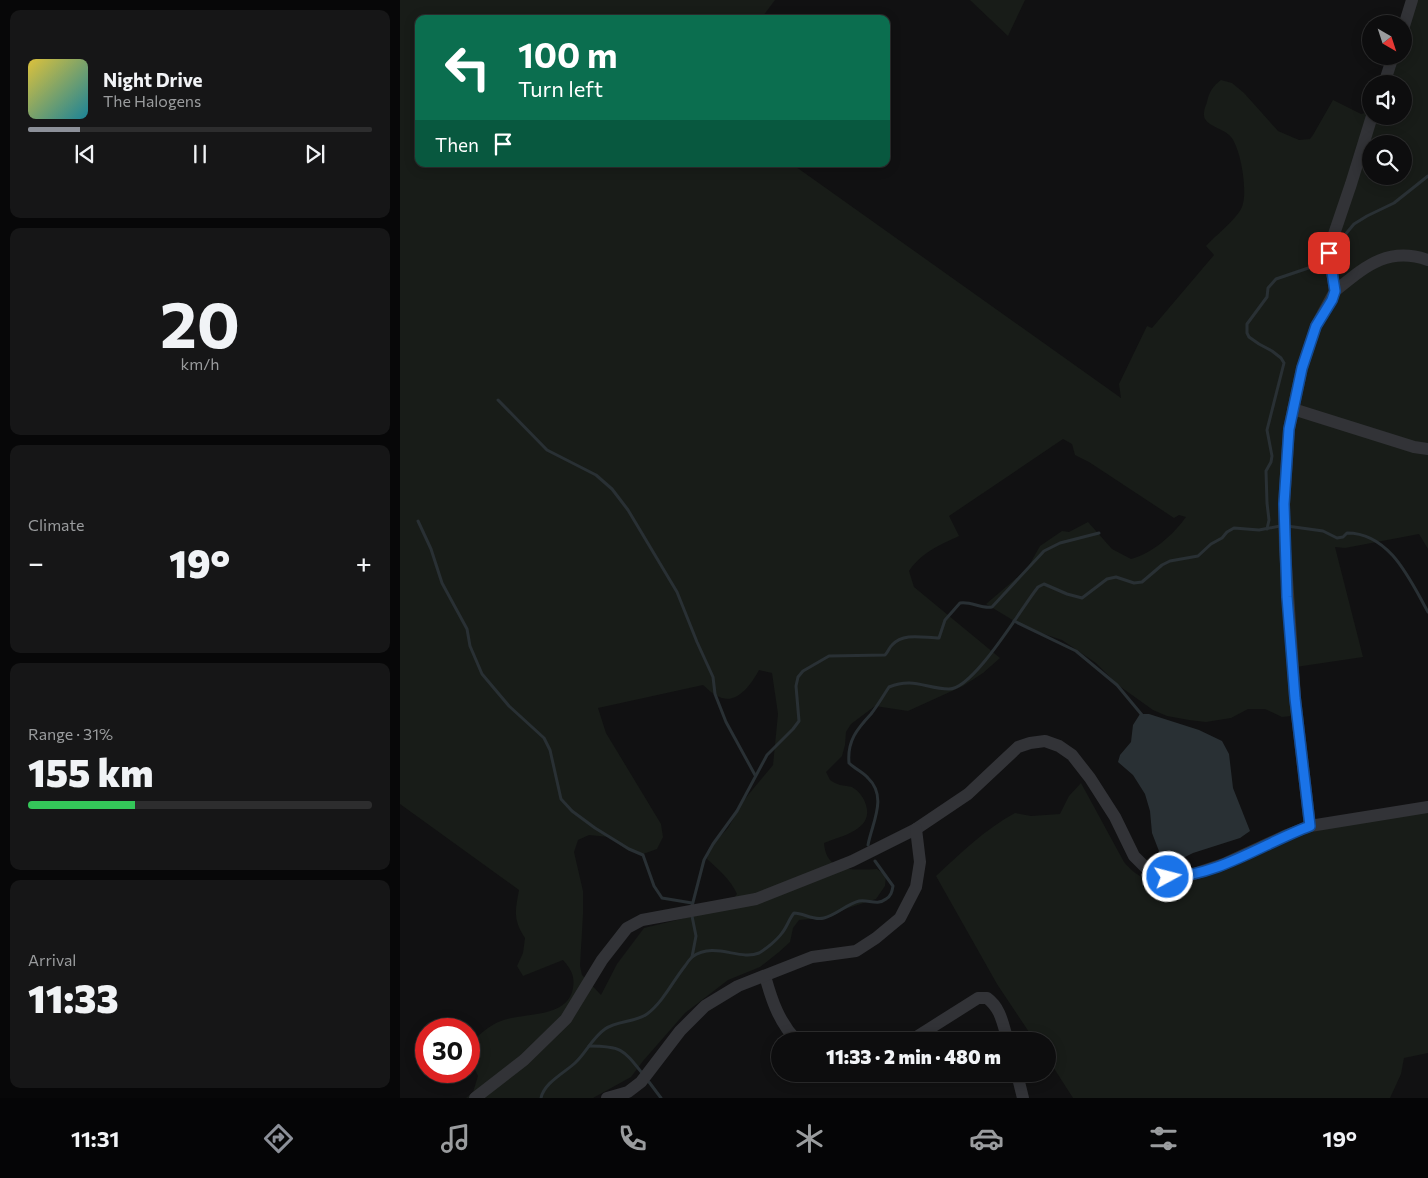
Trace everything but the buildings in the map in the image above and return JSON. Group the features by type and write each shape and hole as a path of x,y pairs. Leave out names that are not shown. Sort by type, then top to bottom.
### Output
{"street":[{"path":"1407,15 1412,0"},
{"path":"1310,826 1295,698 1287,597 1284,527 1289,429 1302,368 1316,326 1332,300 1335,291 1329,253 1369,125"},
{"path":"1335,291 1378,260 1395,255 1416,256 1428,260"},
{"path":"1293,409 1414,447 1428,449"},
{"path":"475,1098 524,1060 566,1019 602,960 627,928 642,920 756,899 852,861 916,829 968,794 1018,747 1030,743 1046,741 1059,746 1072,755 1090,778 1115,817 1134,856 1149,871 1168,877 1185,877 1224,864 1287,834 1310,826 1428,807"},
{"path":"607,1098 628,1092 635,1093 680,1031 705,1006 738,986 812,957 856,951 876,938 900,918 916,887 920,862 916,829"},
{"path":"765,976 772,1002 780,1019 790,1032"},
{"path":"924,1032 978,998 987,998 994,1003 1005,1032"},
{"path":"1019,1082 1023,1098"}],"shaded area":[{"path":"400,0 775,0 764,15 415,15 415,167 796,167 1121,398 1119,384 1147,326 1152,328 1214,255 1206,246 1231,222 1242,207 1244,181 1235,143 1228,134 1210,124 1204,117 1209,95 1214,87 1221,80 1232,83 1244,93 1278,131 1299,140 1310,139 1333,100 1362,114 1362,125 1412,125 1412,75 1382,75 1386,65 1412,65 1412,15 1405,15 1406,0 1428,0 1428,549 1419,534 1345,548 1335,547 1363,657 1289,668 1291,716 1282,717 1265,709 1248,709 1231,718 1206,722 1189,720 1167,716 1153,710 1118,685 1096,663 1062,640 1026,628 986,604 1027,569 1040,546 1062,531 1069,532 1088,522 1112,549 1131,559 1155,548 1186,517 1179,515 1174,518 1089,462 1075,455 1072,444 1063,439 949,516 959,536 926,554 909,571 914,587 1000,658 983,673 963,686 908,711 875,706 851,724 846,732 842,756 826,772 831,781 852,787 863,797 867,814 865,820 854,831 824,843 826,853 835,865 842,868 859,870 877,869 886,876 885,886 876,899 845,909 831,917 799,920 793,928 790,942 779,952 760,967 728,980 685,1013 631,1077 593,1098 466,1098 473,1092 476,1083 480,1083 480,1035 492,1025 510,1018 554,1010 563,1005 569,998 573,988 573,976 563,960 523,976 517,966 523,953 525,938 518,926 517,904 519,890 400,804","holes":["759,670 772,673 778,714 773,765 744,800 728,828 709,848 707,859 728,879 737,894 726,908 644,928 617,964 601,995 582,975 580,966 583,891 574,852 578,840 589,835 609,837 627,850 643,854 657,849 663,837 661,824 606,733 598,708 703,685 714,694 730,699 742,693 752,682"]},
{"path":"970,0 1025,0 1008,36"},
{"path":"1140,714 1149,714 1199,730 1222,741 1229,754 1233,788 1250,831 1240,838 1193,853 1171,864 1164,864 1152,833 1150,811 1145,794 1133,775 1118,762 1120,755 1131,742 1133,725"},
{"path":"1081,783 1124,862 1140,876 1148,880 1166,883 1196,880 1329,824 1428,811 1428,1053 1404,1058 1401,1074 1390,1098 1073,1098 1056,1071 1056,1032 1029,1032 997,984 936,876 983,834 1015,813 1031,816 1060,814 1069,796"}],"waterway":[{"path":"1335,254 1344,236 1354,224 1394,203 1428,176"},
{"path":"1267,529 1269,520 1266,471 1272,456 1267,430 1284,363 1272,351 1249,337 1247,324 1267,297 1268,288 1276,279 1326,262"},
{"path":"498,400 547,450 596,475 612,489 628,510 677,592 713,677 715,694 726,722 755,775"},
{"path":"418,521 431,549 442,583 467,629 470,646 482,674 509,706 544,738 550,750 561,799 572,811 595,828 629,849 643,855 654,886 662,898 692,903"},
{"path":"868,845 877,810 877,793 874,785 868,778 849,763 849,755 851,742 857,730 874,711 889,687 913,683 949,689 959,685 971,676 984,662 1038,587 1044,584 1082,598 1107,579 1116,577 1134,583 1142,582 1162,565 1170,561 1198,556 1234,528 1259,530 1280,526"},
{"path":"1287,526 1323,531 1337,538 1343,537 1347,533 1362,535 1375,541 1397,560 1428,612"},
{"path":"692,906 704,860 713,844 737,811 767,755 799,721 796,686 798,677 803,671 829,656 885,655 892,645 902,638 939,638 945,620 960,603 992,607 1044,551 1060,543 1099,533"},
{"path":"1014,621 1076,651 1117,685 1142,715"},
{"path":"541,1098 550,1083 575,1063 605,1029 615,1024 642,1017 653,1009 692,957 709,951 743,955 759,953 780,936 794,913 820,919 833,915 850,904 859,901 879,902 888,898 893,886 875,861"},
{"path":"692,916 696,936 692,957"},
{"path":"589,1046 620,1050 642,1073"},
{"path":"649,1082 661,1098"}],"route":[{"path":"1168,877 1185,877 1224,864 1287,834 1310,826 1295,698 1284,549 1284,504 1289,429 1302,368 1316,326 1332,300 1335,291 1329,253"}]}
